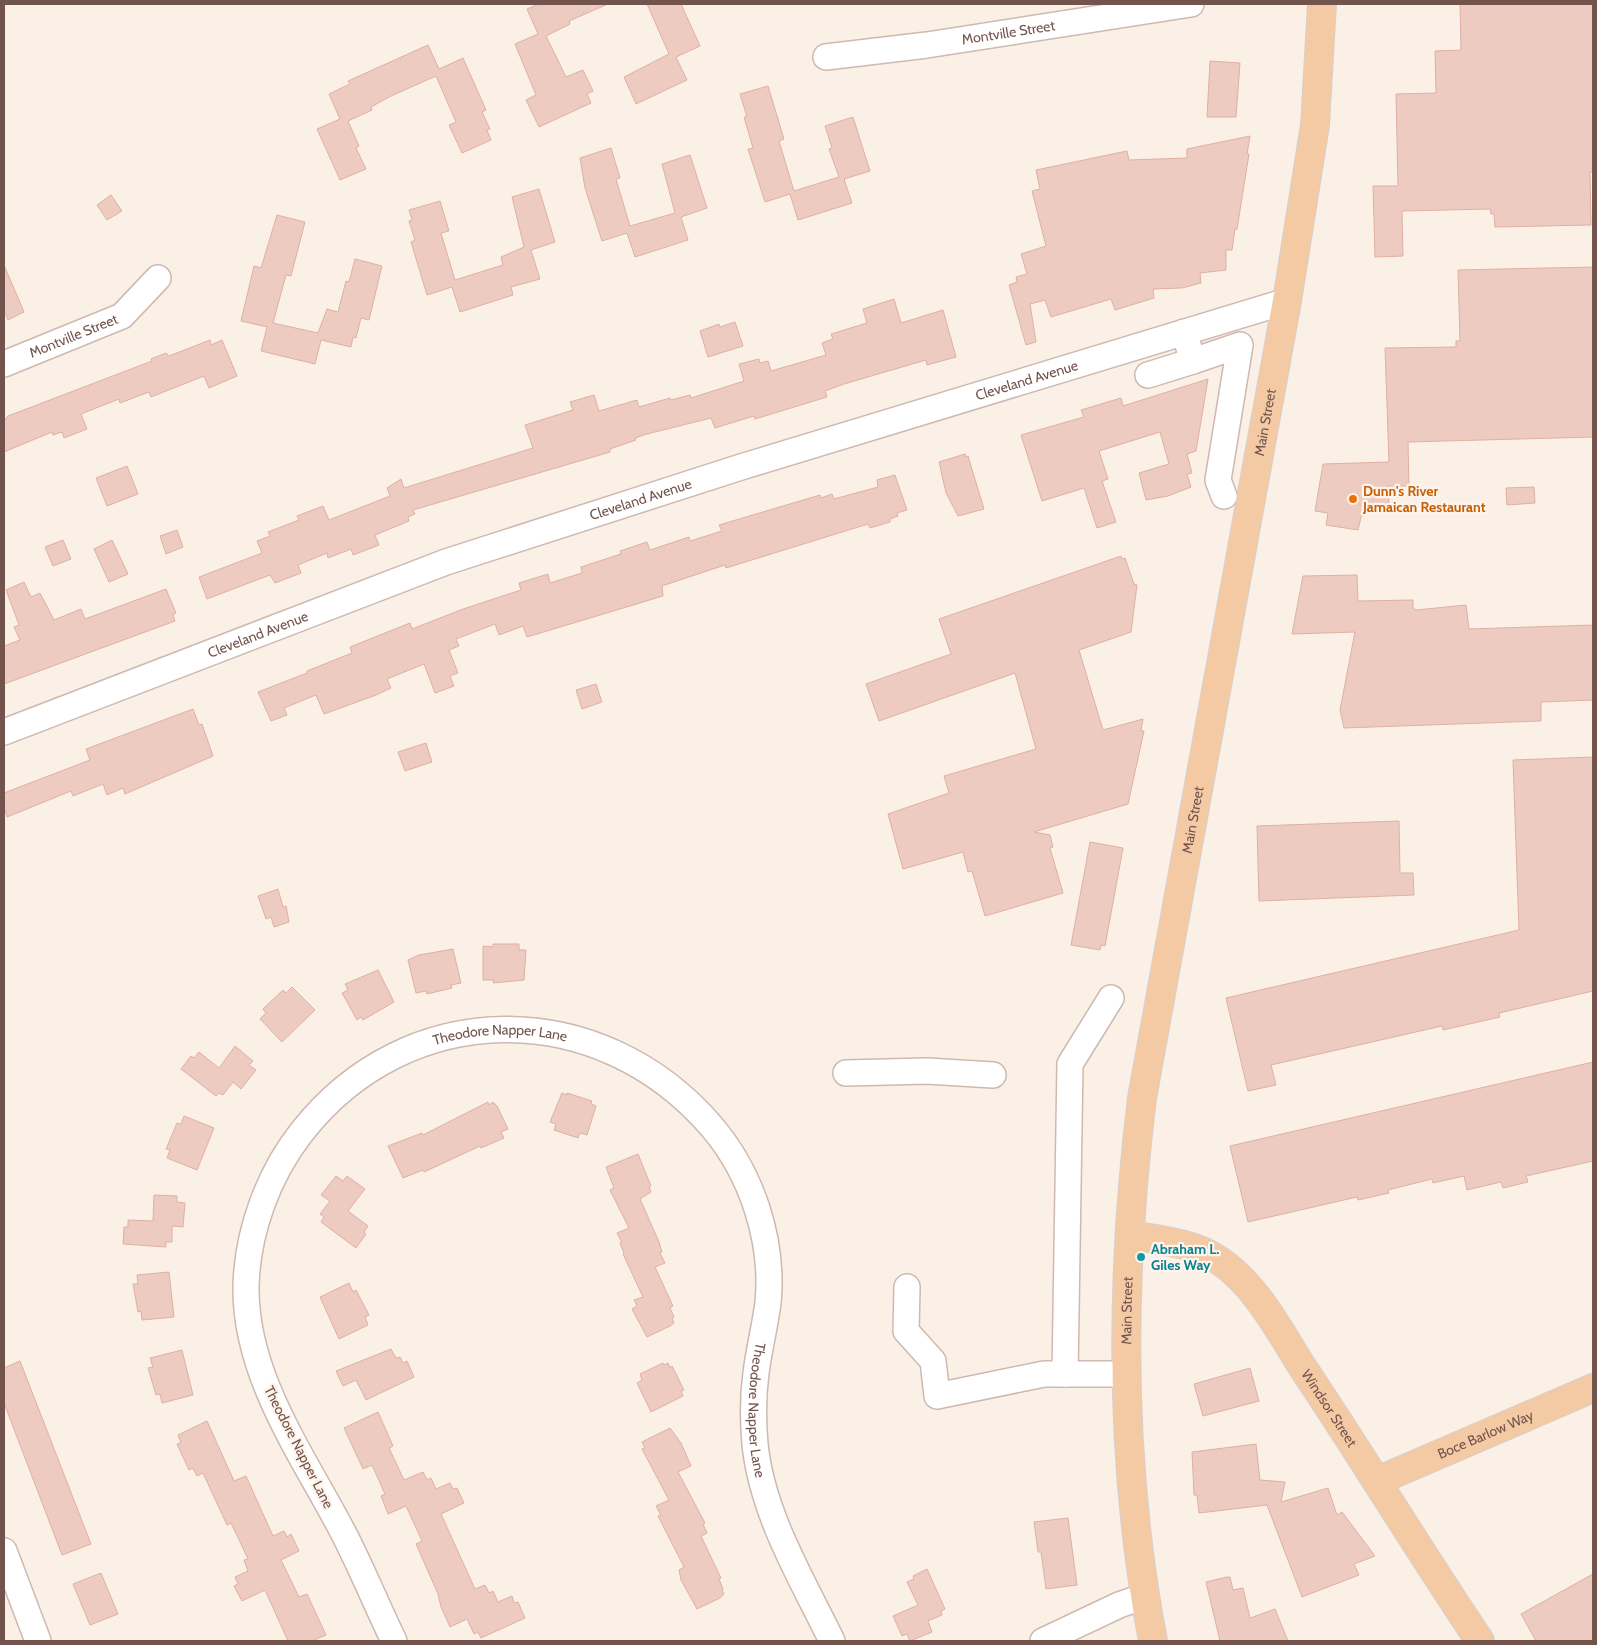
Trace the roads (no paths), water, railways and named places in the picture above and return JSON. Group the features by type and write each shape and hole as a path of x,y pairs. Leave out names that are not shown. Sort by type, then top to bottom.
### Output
{"main road":[{"name":"Main Street","path":"1153,1641 1145,1596 1130,1472 1127,1374 1130,1235 1134,1168 1142,1098 1287,301 1315,125 1322,4"},
{"name":"Windsor Street","path":"1130,1235 1194,1248 1214,1258 1233,1271 1256,1298 1377,1481 1425,1560 1480,1641"},
{"name":"Boce Barlow Way","path":"1377,1481 1593,1388"}],"street":[{"name":"Montville Street","path":"826,57 927,45 1191,4"},
{"name":"Montville Street","path":"4,364 122,316 158,278"},
{"name":"Cleveland Avenue","path":"4,732 446,562 741,467 1287,301"},
{"path":"1184,332 1193,361"},
{"path":"1148,375 1240,345 1218,480 1224,496"},
{"path":"1065,1374 1070,1064 1111,998"},
{"name":"Theodore Napper Lane","path":"394,1641 347,1539 278,1411 259,1364 250,1324 246,1287 251,1250 267,1190 280,1164 311,1120 336,1095 360,1074 404,1050 434,1038 495,1029 562,1035 617,1054 647,1071 684,1098 712,1128 733,1156 758,1208 769,1268 768,1300 755,1374 755,1443 762,1486 781,1535 832,1641"},
{"path":"846,1073 927,1071 993,1075"},
{"path":"907,1286 906,1331 933,1361 937,1396 1044,1374 1127,1374"},
{"path":"4,1551 38,1641"},
{"path":"1043,1641 1119,1605 1145,1596"}],"place":[{"name":"Dunn's River Jamaican Restaurant","path":"1353,499"},
{"name":"Abraham L. Giles Way","path":"1141,1257"}]}
